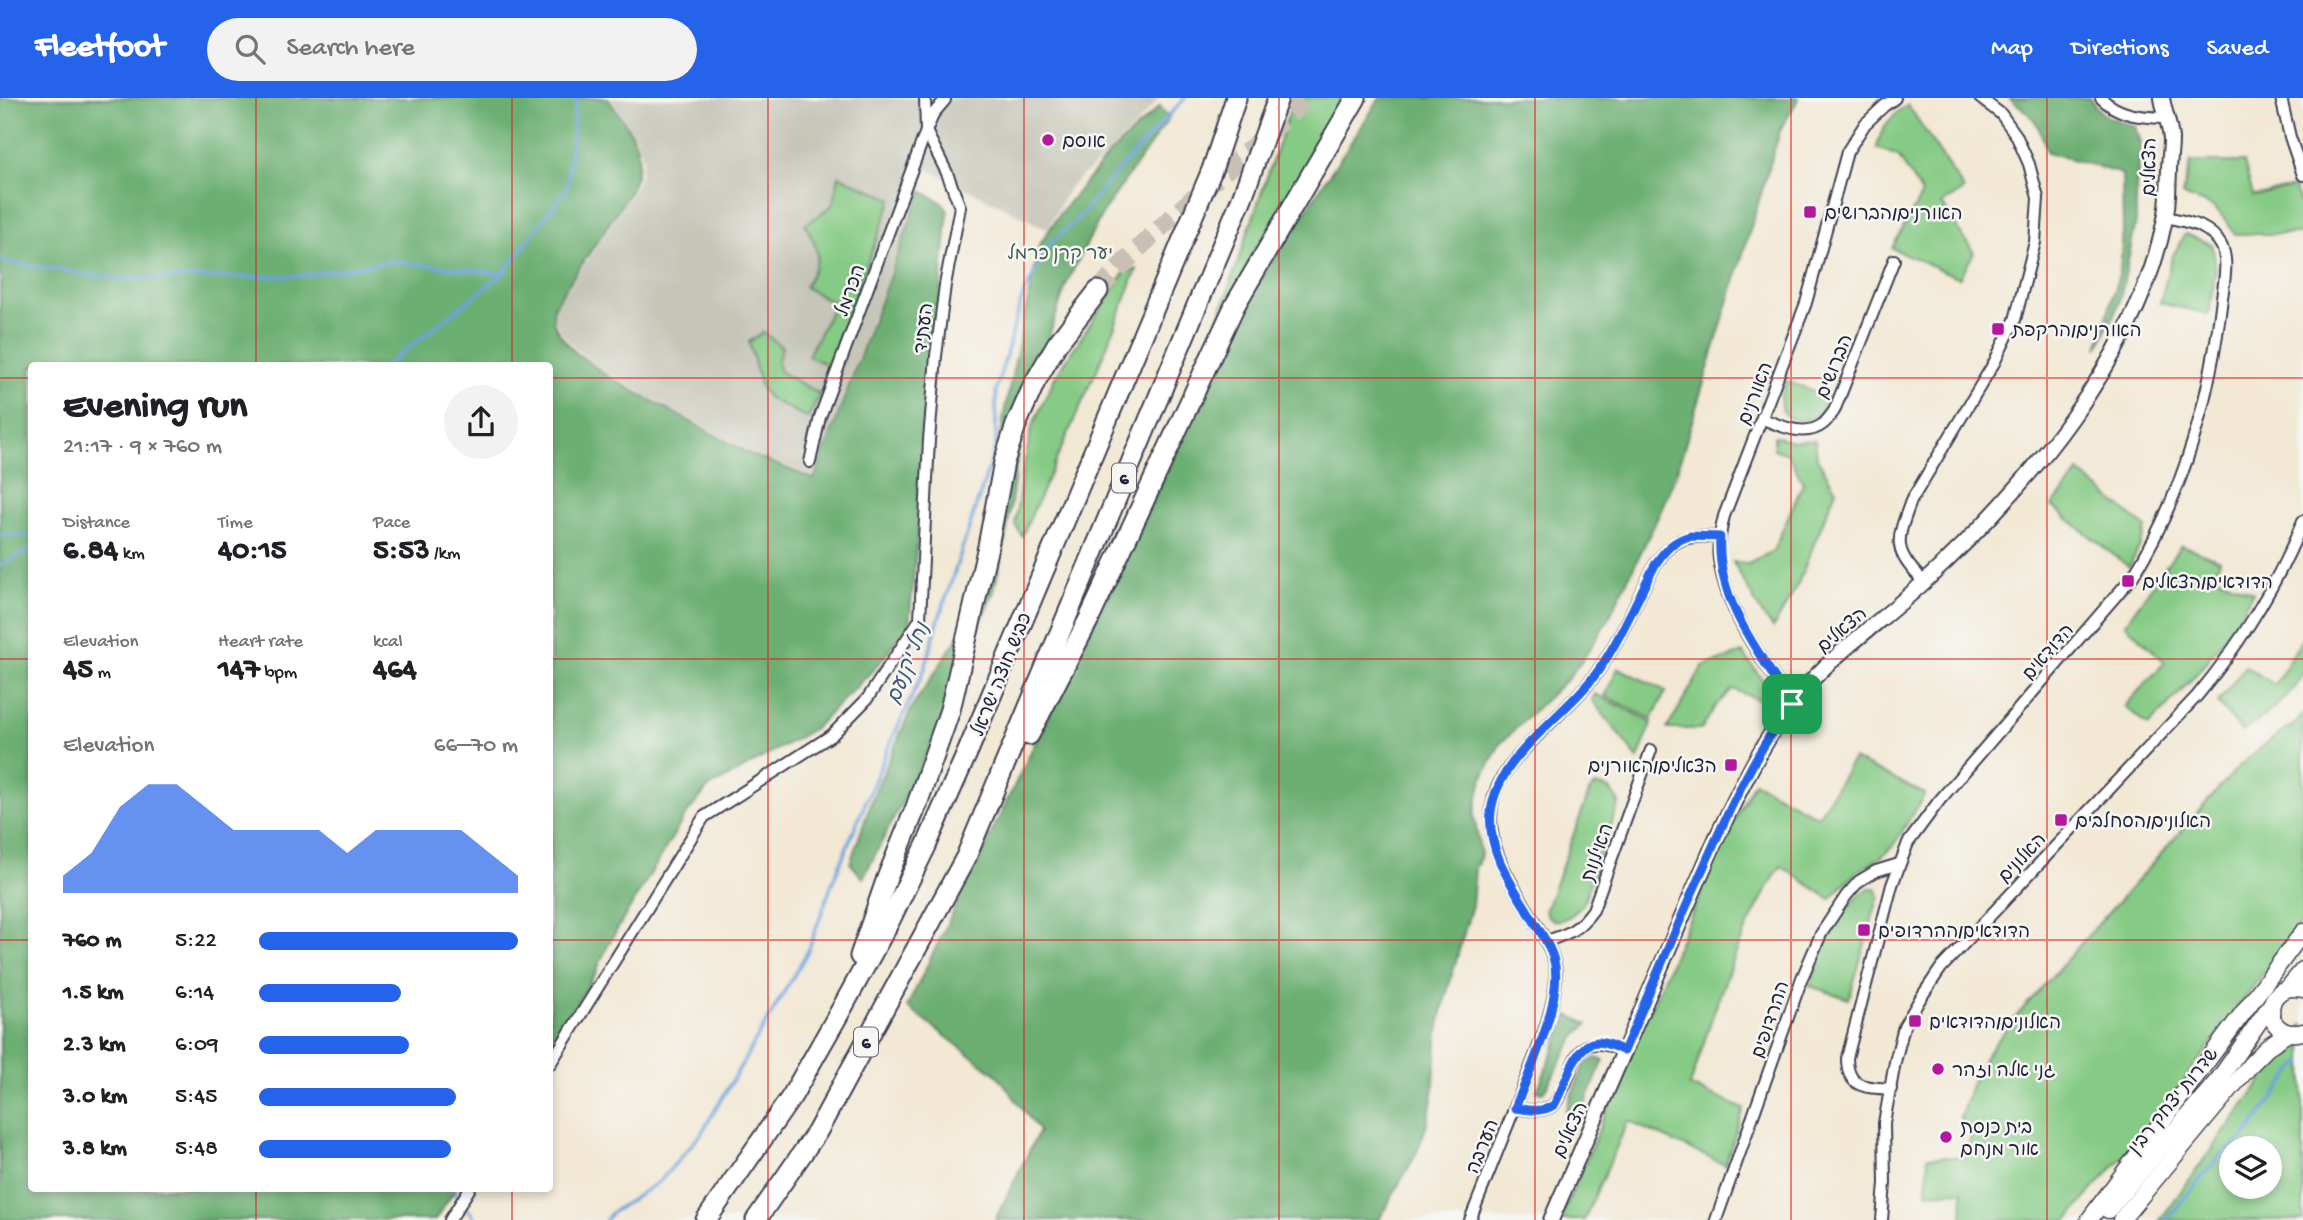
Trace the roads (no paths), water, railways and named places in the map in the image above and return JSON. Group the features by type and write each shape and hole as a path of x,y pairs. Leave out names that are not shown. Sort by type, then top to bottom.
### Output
{"highway":[{"name":"כביש חוצה ישראל","path":"706,1220 792,1096 889,922 921,857 1212,170 1236,98"},
{"name":"כביש חוצה ישראל","path":"756,1220 817,1132 966,857 1242,198 1278,98"},
{"path":"966,857 1089,619 1235,305 1356,98"},
{"path":"841,1010 950,710 988,547 1004,462 1016,425 1035,382 1057,344 1098,290"}],"main road":[{"path":"2089,1220 2303,932"},
{"path":"2295,989 2303,970"},
{"name":"שדרות יצחק רבין","path":"2099,1220 2219,1079 2281,991 2295,989"},
{"path":"2272,1003 2272,1018 2281,1030 2296,1032"},
{"name":"שדרות יצחק רבין","path":"2121,1220 2252,1063 2270,1045 2296,1032"}],"street":[{"path":"927,98 947,99"},
{"name":"הכרמל","path":"926,131 927,98"},
{"name":"האורנים","path":"1792,704 1744,631 1718,557 1720,537 1724,516 1806,303 1847,152 1865,124 1895,98"},
{"path":"2101,98 2112,108 2127,114 2165,118"},
{"name":"הצאלים","path":"1550,1220 1680,920 1741,786 1761,749 1792,704 1836,657 1924,582 2019,484 2050,446 2102,372 2124,335 2145,289 2166,217 2171,137 2162,98"},
{"path":"2281,98 2303,175"},
{"name":"הכרמל","path":"810,462 820,417 926,131 934,113 947,99"},
{"path":"1924,582 1902,555 1898,540 1902,525 1911,501 1994,363 2015,320 2035,242 2038,198 2029,164 2016,135 2001,114 1985,100"},
{"name":"העתיד","path":"553,1059 704,817 832,735 867,699 920,620 936,356 944,285 960,207 926,131"},
{"name":"הדודאים","path":"1891,1089 1862,1087 1853,1081 1847,1073 1846,1058 1899,864 1908,843 1920,824 2133,576 2154,542 2177,485 2208,384 2225,271 2222,246 2211,233 2199,224 2166,217"},
{"name":"הברושים","path":"1763,419 1795,430 1804,430 1823,424 1835,411 1894,260"},
{"name":"האלונים","path":"1882,1220 1885,1183 1884,1123 1904,1026 1920,999 1941,968 2197,696 2222,665 2246,632 2268,594 2303,521"},
{"name":"הערבה","path":"1470,1220 1536,1054 1554,988 1555,966 1546,941 1508,879 1498,857 1491,831 1490,814 1494,793 1506,770 1598,671 1667,547 1690,536 1720,537"},
{"name":"האילנות","path":"1546,941 1569,934 1581,926 1593,910 1651,750"},
{"name":"ההרדופים","path":"1716,1220 1802,978 1821,934 1859,881 1876,871 1899,864"},
{"path":"1515,1108 1546,1110 1554,1105 1579,1053 1586,1045 1598,1042 1624,1051"},
{"path":"450,1220 468,1192"}],"waterway":[{"path":"390,362 503,274 567,188 576,98"},
{"name":"נחל יקנעם","path":"606,1220 611,1213 660,1181 701,1134 808,951 833,881 888,748 925,668 996,446 996,390 1023,295 1050,243 1076,221 1185,98"},
{"path":"0,259 119,279 299,276 393,261 503,274"},
{"path":"0,535 28,536"},
{"path":"0,565 28,551"},
{"path":"2166,1220 2219,1157 2246,1135 2303,1061"},
{"path":"455,1192 476,1220"}],"tunnel":[{"path":"1098,291 1148,240 1307,98"}],"place":[{"name":"אוסם","path":"1048,140"},
{"name":"האורנים/הברושים","path":"1810,212"},
{"name":"האורנים/הרקפת","path":"1998,329"},
{"name":"הדודאים/הצאלים","path":"2128,581"},
{"name":"הצאלים/האורנים","path":"1731,765"},
{"name":"האלונים/הסחלבים","path":"2061,820"},
{"name":"הדודאים/ההרדופים","path":"1864,930"},
{"name":"האלונים/הדודאים","path":"1915,1021"},
{"name":"גני אלה וזהר","path":"1938,1069"},
{"name":"בית כנסת אור מנחם","path":"1946,1137"}],"park label":[{"name":"יער קרן כרמל","path":"1060,252"}]}
